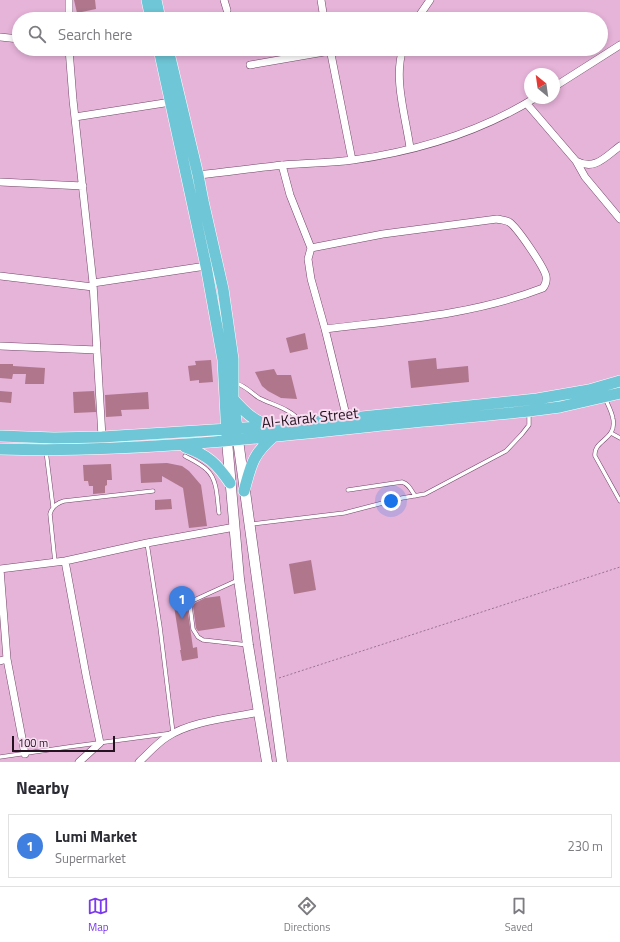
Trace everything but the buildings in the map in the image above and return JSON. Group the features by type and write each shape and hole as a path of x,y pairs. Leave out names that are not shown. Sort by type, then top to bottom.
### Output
{"main road":[{"path":"147,0 150,12"},
{"path":"156,0 159,12"},
{"path":"160,56 206,266 223,360 233,441 250,524 282,762"},
{"path":"170,56 223,289 233,359 233,382 229,400 216,422 205,430"},
{"name":"Al-Karak Street","path":"0,436 54,438 102,437 232,429 273,432 429,420 561,396 620,381"},
{"name":"Al-Karak Street","path":"0,449 183,451 273,432 301,423 489,410 529,411 560,407 620,393"},
{"path":"229,400 273,432 254,458 250,467 244,491"},
{"path":"233,441 230,483 239,579 267,762"},
{"path":"183,451 199,452 211,467 230,483"}],"street":[{"path":"69,0 69,12"},
{"path":"224,0 227,10"},
{"path":"321,0 323,12"},
{"path":"422,12 430,0"},
{"path":"0,37 12,38"},
{"path":"608,52 620,44"},
{"path":"71,56 75,117 93,285 102,437"},
{"path":"250,65 298,56"},
{"path":"331,56 352,160"},
{"path":"401,56 399,78 410,148"},
{"path":"560,82 601,56"},
{"path":"75,117 171,102"},
{"path":"198,175 282,165 352,160 410,148 464,133 490,123 527,104 576,161 585,177 620,218"},
{"path":"576,161 586,166 592,165 599,162 620,146"},
{"path":"282,165 290,195 311,248 308,259 309,267 347,419"},
{"path":"0,182 83,186"},
{"path":"311,248 383,234 497,219 509,222 518,230 546,276 546,285 543,288 476,308 449,314 325,329"},
{"path":"0,276 93,285 206,266"},
{"path":"0,346 96,350"},
{"path":"25,754 4,660 0,570 64,561 146,543 235,527"},
{"path":"64,561 100,743 79,762"},
{"path":"138,762 173,733 209,722 259,712"}],"lane":[{"path":"233,382 245,386 257,396 294,415 301,423"},
{"path":"604,397 613,418 614,427 612,433 597,447 594,454 618,494 620,501"},
{"path":"250,524 344,514 425,494 506,451 522,434 528,425 529,411"},
{"path":"612,433 620,438"},
{"path":"46,450 53,507 50,514 55,562"},
{"path":"211,467 216,486 219,513"},
{"path":"348,490 402,482 406,483 410,487 415,496"},
{"path":"53,507 64,502 153,491"},
{"path":"0,758 173,733 160,627 146,543"},
{"path":"239,579 192,601 190,606 193,629 200,639 248,645"}],"path":[{"path":"271,680 620,567"}],"place":[{"name":"Lumi Market","path":"182,619"}]}
